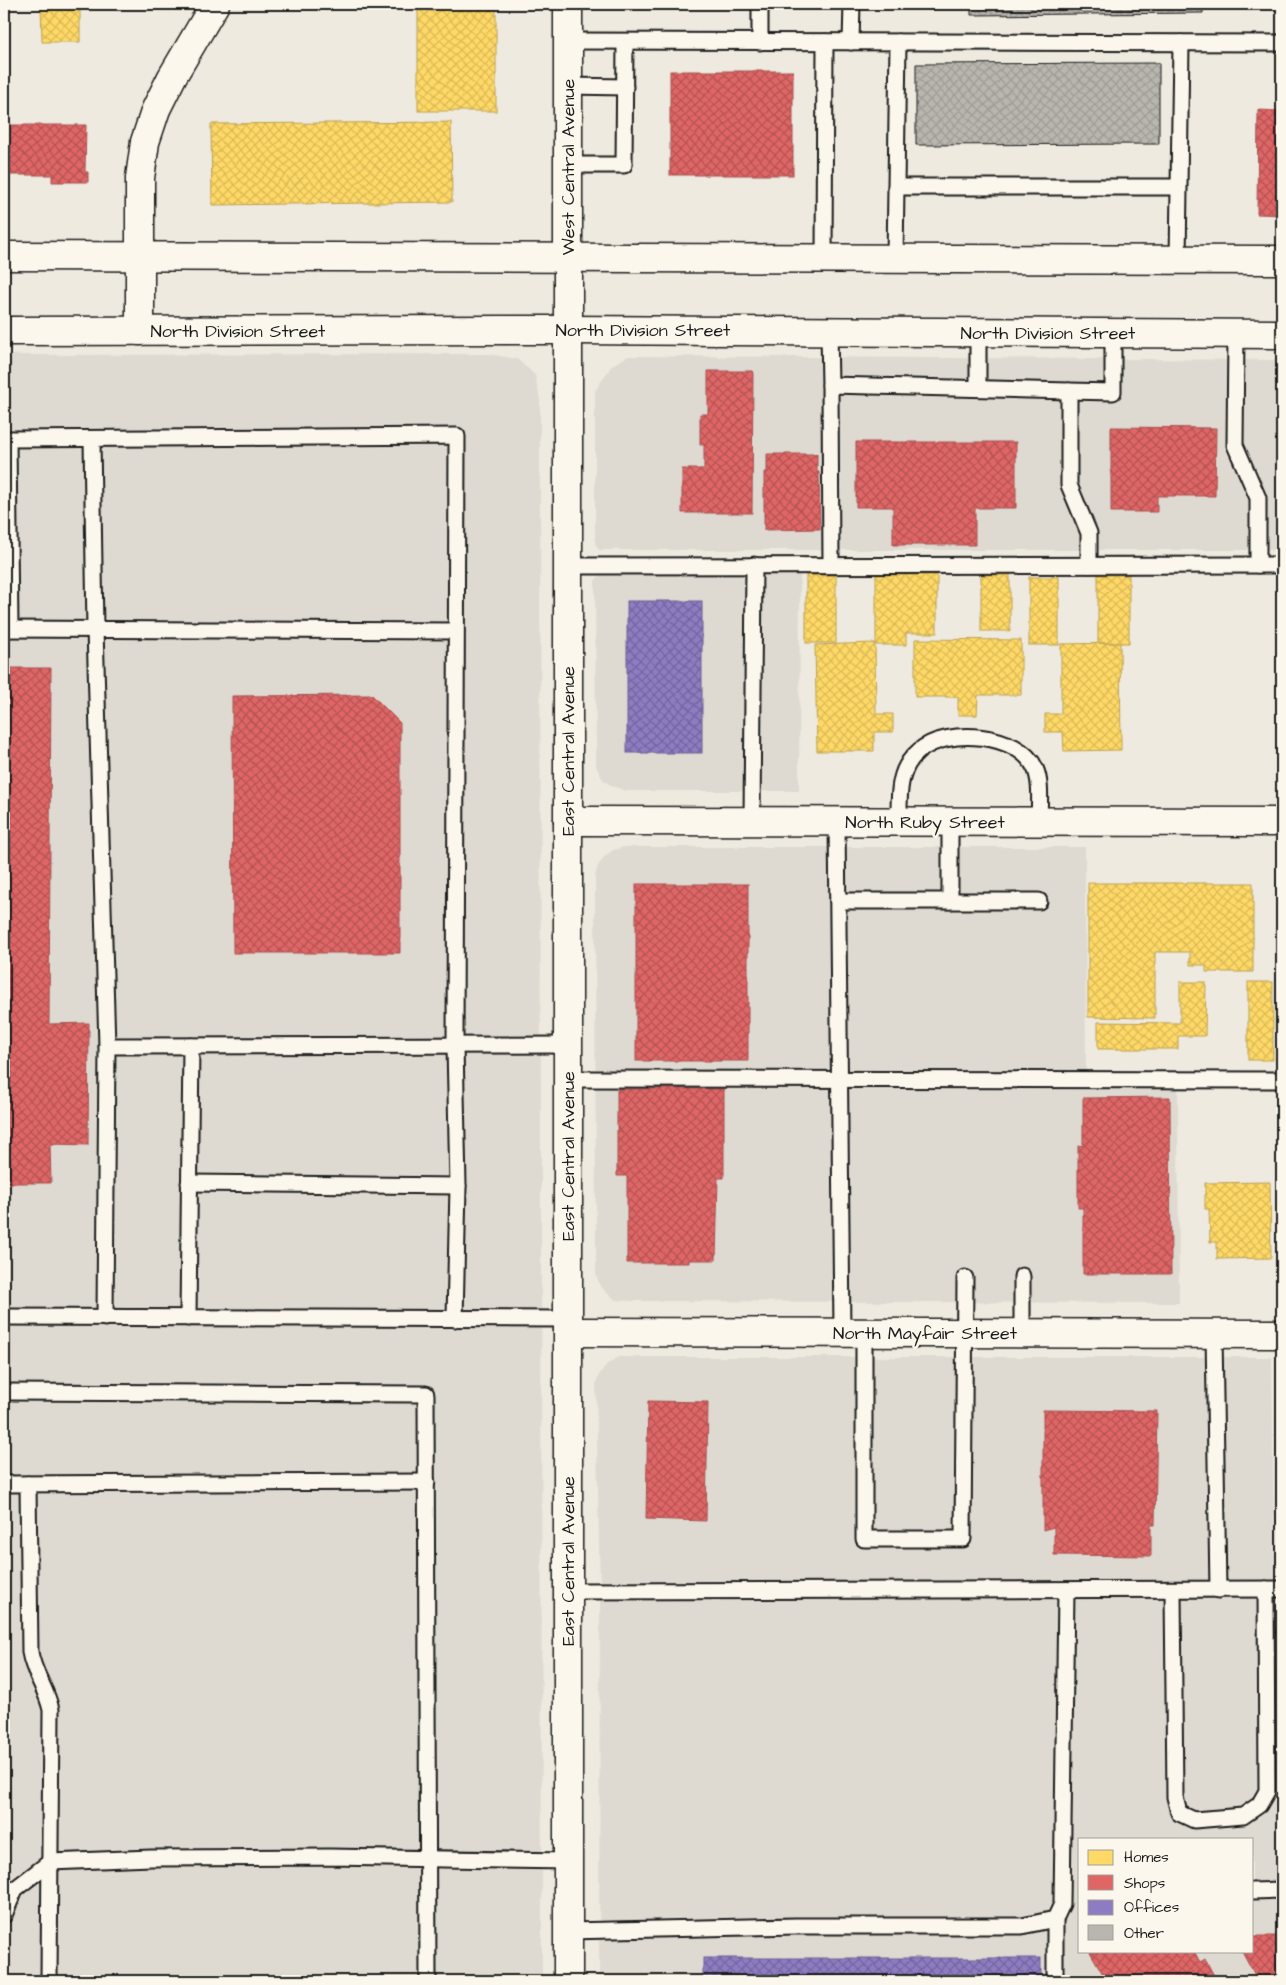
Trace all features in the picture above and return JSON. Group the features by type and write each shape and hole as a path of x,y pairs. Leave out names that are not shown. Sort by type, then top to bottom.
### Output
{"street":[{"path":"140,331 140,178 145,142 156,110 172,77 215,4"},
{"name":"West Central Avenue","path":"568,4 568,330"},
{"path":"4,256 1282,260"},
{"name":"North Division Street","path":"4,331 568,330 1282,334"},
{"name":"East Central Avenue","path":"568,330 568,1981"},
{"name":"North Ruby Street","path":"568,821 1282,822"},
{"name":"North Mayfair Street","path":"568,1325 853,1332 1282,1334"}],"lane":[{"path":"760,4 760,42"},
{"path":"851,42 852,4"},
{"path":"568,41 1282,43"},
{"path":"567,165 624,165 625,42"},
{"path":"824,258 825,42"},
{"path":"895,259 898,42"},
{"path":"1178,260 1180,43"},
{"path":"568,86 625,87"},
{"path":"896,187 1178,187"},
{"path":"829,331 831,566"},
{"path":"978,332 978,388"},
{"path":"830,385 1112,392 1112,333"},
{"path":"1236,334 1235,445 1258,498 1258,565"},
{"path":"1069,392 1069,485 1088,533 1088,565"},
{"path":"455,631 7,629 8,439 92,440 457,436 455,1046 458,1186 455,1319"},
{"path":"92,440 95,629 107,1046 105,1318"},
{"path":"568,566 1282,565"},
{"path":"752,821 754,566"},
{"path":"899,822 900,781 906,767 919,750 938,741 955,737 974,736 995,739 1015,747 1027,756 1036,769 1039,822"},
{"path":"837,822 840,1080 864,1539 963,1540 965,1278"},
{"path":"950,822 950,901"},
{"path":"838,901 1039,901"},
{"path":"107,1046 568,1045"},
{"path":"188,1318 191,1046"},
{"path":"568,1079 1282,1080"},
{"path":"190,1183 458,1186"},
{"path":"1022,1276 1022,1334"},
{"path":"4,1317 455,1319 568,1325"},
{"path":"1214,1334 1218,1590"},
{"path":"4,1392 426,1394 428,1981"},
{"path":"4,1484 427,1482"},
{"path":"28,1484 30,1652 32,1664 46,1692 51,1710 49,1981"},
{"path":"1172,1590 1175,1797 1179,1813 1194,1820 1243,1816 1259,1805 1267,1791 1266,1589"},
{"path":"568,1591 1282,1589"},
{"path":"1055,1981 1055,1919 1062,1904 1066,1590"},
{"path":"4,1915 15,1889 50,1862 151,1858 568,1861"},
{"path":"1254,1892 1282,1890"},
{"path":"568,1931 796,1926 1022,1926 1055,1919"}],"shaded area":[{"path":"488,354 517,359 535,375 540,400 542,1981 4,1981 4,355"},
{"path":"628,356 1282,360 1282,550 599,550 595,543 595,391 612,365"},
{"path":"800,573 799,791 626,791 612,786 603,780 596,766 595,580 602,574"},
{"path":"624,847 1085,847 1086,1084 1178,1084 1179,1303 632,1301 616,1300 607,1293 600,1286 596,1274 595,876 598,866 605,856 613,850"},
{"path":"619,1357 1272,1357 1275,1598 1282,1599 1282,1981 599,1981 600,1598 596,1384 599,1375 607,1364"}],"building: Homes":[{"path":"41,4 80,4 80,42 42,42"},
{"path":"418,4 496,4 496,111 418,111"},
{"path":"451,122 452,202 212,205 211,124"},
{"path":"806,575 836,575 836,643 806,643"},
{"path":"876,575 937,575 937,633 906,633 906,645 876,645"},
{"path":"981,575 1010,575 1010,631 981,631"},
{"path":"1098,575 1129,575 1129,643 1098,643"},
{"path":"1029,577 1059,577 1059,645 1029,645"},
{"path":"915,639 1021,640 1021,695 978,695 977,715 958,715 958,697 915,697"},
{"path":"875,643 876,714 893,714 893,732 874,732 874,751 817,751 815,645"},
{"path":"1120,643 1121,750 1064,751 1063,732 1045,732 1045,714 1061,714 1061,644"},
{"path":"1088,883 1253,883 1253,972 1206,972 1206,965 1190,965 1190,952 1155,952 1155,1018 1088,1017"},
{"path":"1279,886 1282,886 1282,1005 1279,1005"},
{"path":"1180,982 1206,982 1205,1036 1178,1036 1178,1049 1098,1049 1098,1022 1180,1023"},
{"path":"1248,982 1273,982 1273,1060 1248,1060"},
{"path":"1270,1182 1271,1258 1217,1259 1217,1242 1210,1242 1209,1209 1205,1209 1205,1183"}],"building: Shops":[{"path":"670,71 793,71 793,175 670,175"},
{"path":"1258,110 1282,111 1282,215 1257,214"},
{"path":"4,125 86,125 85,172 88,172 88,182 52,182 52,175 4,175"},
{"path":"708,371 753,371 752,513 682,513 682,469 704,469 704,445 700,445 700,414 708,414"},
{"path":"1111,427 1216,428 1215,496 1157,496 1157,512 1111,512"},
{"path":"856,442 1016,442 1016,508 975,508 975,545 893,545 893,507 856,507"},
{"path":"767,454 817,454 820,529 764,530 764,472 767,472"},
{"path":"4,668 51,668 49,1024 89,1023 88,1145 50,1144 51,1183 4,1183"},
{"path":"372,695 400,723 400,953 233,953 232,696"},
{"path":"636,884 748,884 748,1061 636,1061"},
{"path":"617,1089 724,1089 724,1178 718,1178 716,1260 689,1260 689,1263 627,1263 627,1176 617,1176"},
{"path":"1170,1097 1171,1274 1083,1274 1083,1208 1078,1208 1078,1146 1083,1145 1083,1098"},
{"path":"648,1401 708,1402 706,1521 646,1519"},
{"path":"1043,1410 1157,1411 1155,1525 1151,1525 1151,1556 1054,1555 1054,1527 1043,1530"},
{"path":"1254,1936 1282,1936 1282,1979 1257,1979 1243,1952 1254,1952"},
{"path":"1090,1952 1195,1952 1200,1962 1205,1959 1217,1981 1107,1981"}],"building: Offices":[{"path":"627,601 702,601 702,753 627,753"},
{"path":"703,1958 1041,1958 1041,1981 703,1981"}],"building: Other":[{"path":"971,4 1203,4 1203,13 971,15"},
{"path":"1159,63 1159,144 916,145 916,64"}]}
